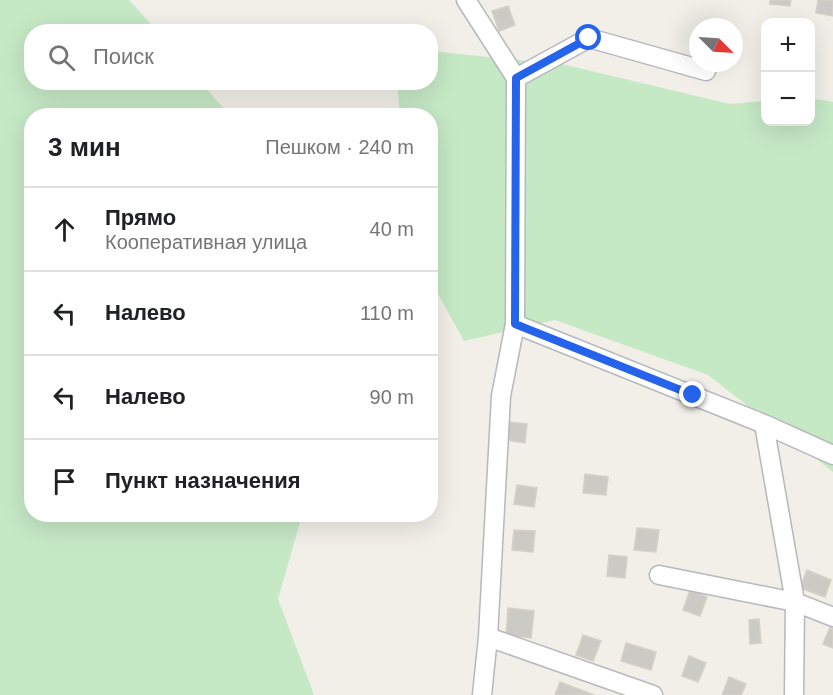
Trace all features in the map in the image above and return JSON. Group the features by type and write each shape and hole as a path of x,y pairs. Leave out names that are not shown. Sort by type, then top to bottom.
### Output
{"street":[{"path":"466,0 516,78 515,324 501,396 488,638 482,695"},
{"path":"516,78 589,38 689,66"},
{"path":"515,324 764,424 833,455"},
{"path":"764,424 795,602 794,695"},
{"path":"659,575 795,602 833,617"},
{"path":"488,638 653,695"}],"green space":[{"path":"0,0 129,0 151,24 24,24 24,90 207,90 224,108 24,108 24,522 300,522 278,599 314,695 0,695"},
{"path":"438,52 566,65 730,104 761,101 761,126 815,126 815,99 833,102 833,472 708,375 555,320 464,341 438,294 438,108 399,108 398,90 438,90"}],"building":[{"path":"770,0 791,0 790,6 770,4"},
{"path":"818,0 833,0 833,16 816,13"},
{"path":"508,6 515,25 499,31 492,11"},
{"path":"509,422 527,424 525,443 507,440"},
{"path":"585,474 608,477 606,495 583,493"},
{"path":"517,485 537,488 534,507 514,504"},
{"path":"637,528 659,530 656,552 634,550"},
{"path":"514,530 535,531 533,552 512,550"},
{"path":"609,555 627,557 625,578 607,576"},
{"path":"807,570 831,580 825,597 800,588"},
{"path":"690,590 707,597 700,616 683,610"},
{"path":"508,608 534,611 531,638 506,635"},
{"path":"759,619 761,643 750,644 749,620"},
{"path":"830,627 833,628 833,648 823,644"},
{"path":"583,635 601,641 593,661 576,655"},
{"path":"626,643 656,652 651,670 621,661"},
{"path":"689,656 706,663 698,682 682,676"},
{"path":"729,677 746,684 741,695 722,695"},
{"path":"560,682 594,695 555,695"}],"route":[{"path":"589,38 516,78 515,324 693,395"}]}
